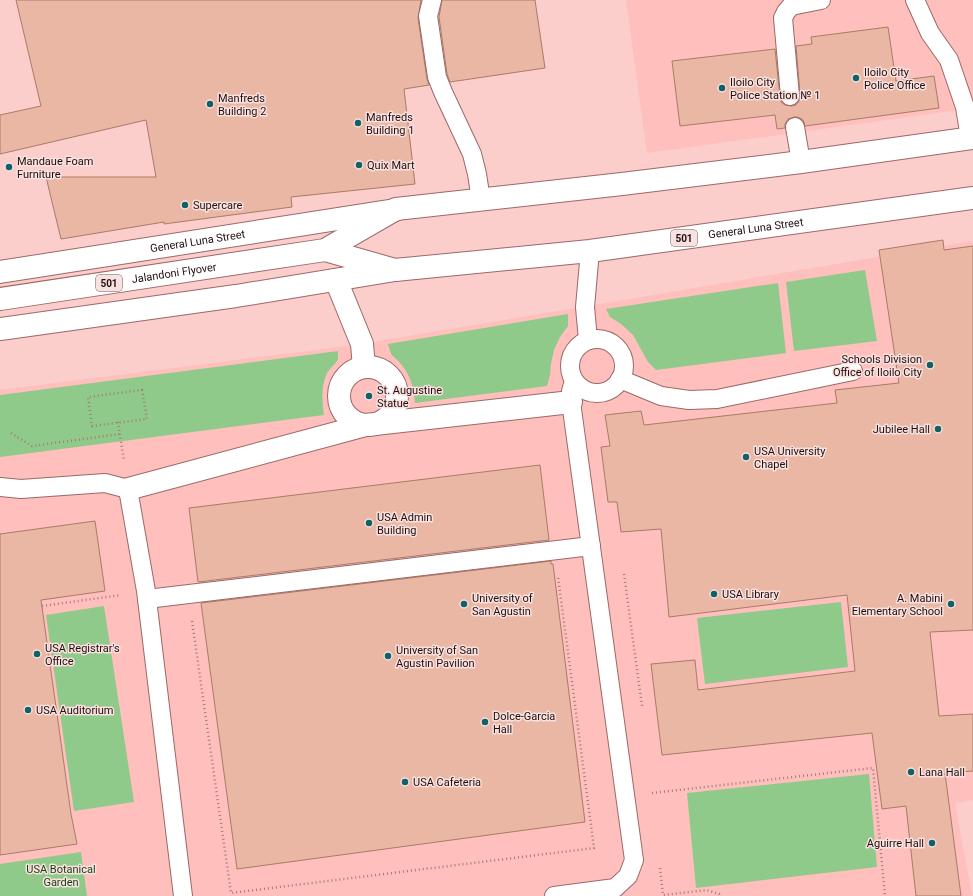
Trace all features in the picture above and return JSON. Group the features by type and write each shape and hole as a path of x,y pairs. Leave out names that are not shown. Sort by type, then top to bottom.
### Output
{"main road":[{"name":"General Luna Street","path":"0,272 396,209 801,162 971,138"},
{"name":"General Luna Street","path":"0,329 236,296 395,270 590,251 973,198"},
{"name":"General Luna Street","path":"325,250 396,209"},
{"name":"General Luna Street","path":"325,250 395,270"},
{"name":"Jalandoni Flyover","path":"0,299 325,250"},
{"path":"336,280 362,344 364,367"},
{"path":"128,489 372,424 386,419 393,412 396,404 397,394 395,385 391,378 384,372 376,368 364,367 350,373 343,380 339,390 339,399 342,409 348,417 357,423 372,424 571,402"}],"lane":[{"path":"432,0 428,16 437,77 472,154 481,200"},
{"path":"790,96 783,18 790,6 821,0"},
{"path":"916,0 930,33 949,60 965,107 971,138"},
{"path":"795,127 801,162"},
{"path":"588,340 585,307 590,251"},
{"path":"597,339 606,341 614,346 624,361 624,371 620,379 607,391 598,393 589,392 580,387 574,381 570,373 569,365 575,349 588,340 597,339"},
{"path":"620,379 661,396 689,400 717,399 853,371"},
{"path":"554,896 615,888 628,876 634,860 571,402 571,391 574,381"},
{"path":"0,487 21,489 105,483 128,489 147,599 183,896"},
{"path":"147,599 591,546"}],"path":[{"path":"142,390 147,419 118,422 92,426 88,397 142,390"},
{"path":"118,422 128,489"},
{"path":"11,433 32,446 120,434"},
{"path":"624,574 642,713"},
{"path":"189,594 231,893 594,848 559,582"},
{"path":"652,801 651,793 873,768 885,896"},
{"path":"659,863 663,895 707,890 719,894 720,896"}],"shaded area":[{"path":"626,0 973,0 973,108 647,153"},
{"name":"University of San Agustin","path":"973,241 973,800 955,803 972,896 0,896 0,390 362,344"}],"green space":[{"path":"865,270 877,341 794,351 786,282"},
{"path":"778,283 786,353 656,370 648,362 633,335 621,324 610,317 606,309"},
{"path":"568,314 568,326 560,337 554,350 547,386 415,403 410,378 401,364 392,355 388,344"},
{"path":"338,351 338,360 327,373 325,378 322,399 324,415 0,457 0,395"},
{"path":"841,602 848,667 705,684 697,618"},
{"path":"104,606 134,802 74,811 46,615"},
{"path":"869,774 877,867 696,888 687,793"},
{"name":"USA Botanical Garden","path":"81,852 87,896 0,896 0,864"}],"building":[{"path":"16,0 421,0 418,18 429,85 404,89 415,184 291,197 292,207 164,224 164,222 61,239 46,177 156,177 146,120 0,154 0,115 41,106"},
{"path":"442,0 535,0 545,68 450,82 447,74 439,17"},
{"path":"888,27 896,81 934,76 939,108 805,126 803,120 798,117 794,117 788,119 785,124 785,128 777,129 775,115 680,126 672,61 775,49 781,102 785,105 791,106 796,105 799,101 800,95 796,46 812,44 811,37"},
{"path":"943,240 944,250 973,246 973,630 930,632 939,716 973,714 973,771 945,773 961,896 916,896 906,806 882,809 872,733 662,755 651,664 695,660 698,690 855,671 847,595 669,617 661,529 621,532 617,502 608,502 601,447 610,446 605,415 641,411 644,425 837,403 835,390 899,383 879,250"},
{"name":"USA Admin Building","path":"540,465 549,540 198,582 189,508"},
{"name":"USA Auditorium","path":"95,521 105,591 41,600 71,814 77,844 0,855 0,534"},
{"name":"Dolce-Garcia Hall","path":"551,561 551,564 553,564 585,822 237,869 201,603"}],"place":[{"name":"Iloilo City Police Office","path":"856,78"},
{"name":"Iloilo City Police Station № 1","path":"722,88"},
{"name":"Manfreds Building 2","path":"210,104"},
{"name":"Manfreds Building 1","path":"358,123"},
{"name":"Quix Mart","path":"359,165"},
{"name":"Mandaue Foam Furniture","path":"9,167"},
{"name":"Supercare","path":"185,205"},
{"name":"Schools Division Office of Iloilo City","path":"930,365"},
{"name":"St. Augustine Statue","path":"369,396"},
{"name":"Jubilee Hall","path":"938,429"},
{"name":"USA University Chapel","path":"746,457"},
{"name":"USA Admin Building","path":"369,523"},
{"name":"USA Library","path":"714,594"},
{"name":"University of San Agustin","path":"464,604"},
{"name":"A. Mabini Elementary School","path":"951,604"},
{"name":"USA Registrar's Office","path":"37,654"},
{"name":"University of San Agustin Pavilion","path":"388,656"},
{"name":"USA Auditorium","path":"28,710"},
{"name":"Dolce-Garcia Hall","path":"485,722"},
{"name":"Lana Hall","path":"911,772"},
{"name":"USA Cafeteria","path":"405,782"},
{"name":"Aguirre Hall","path":"932,843"}]}
